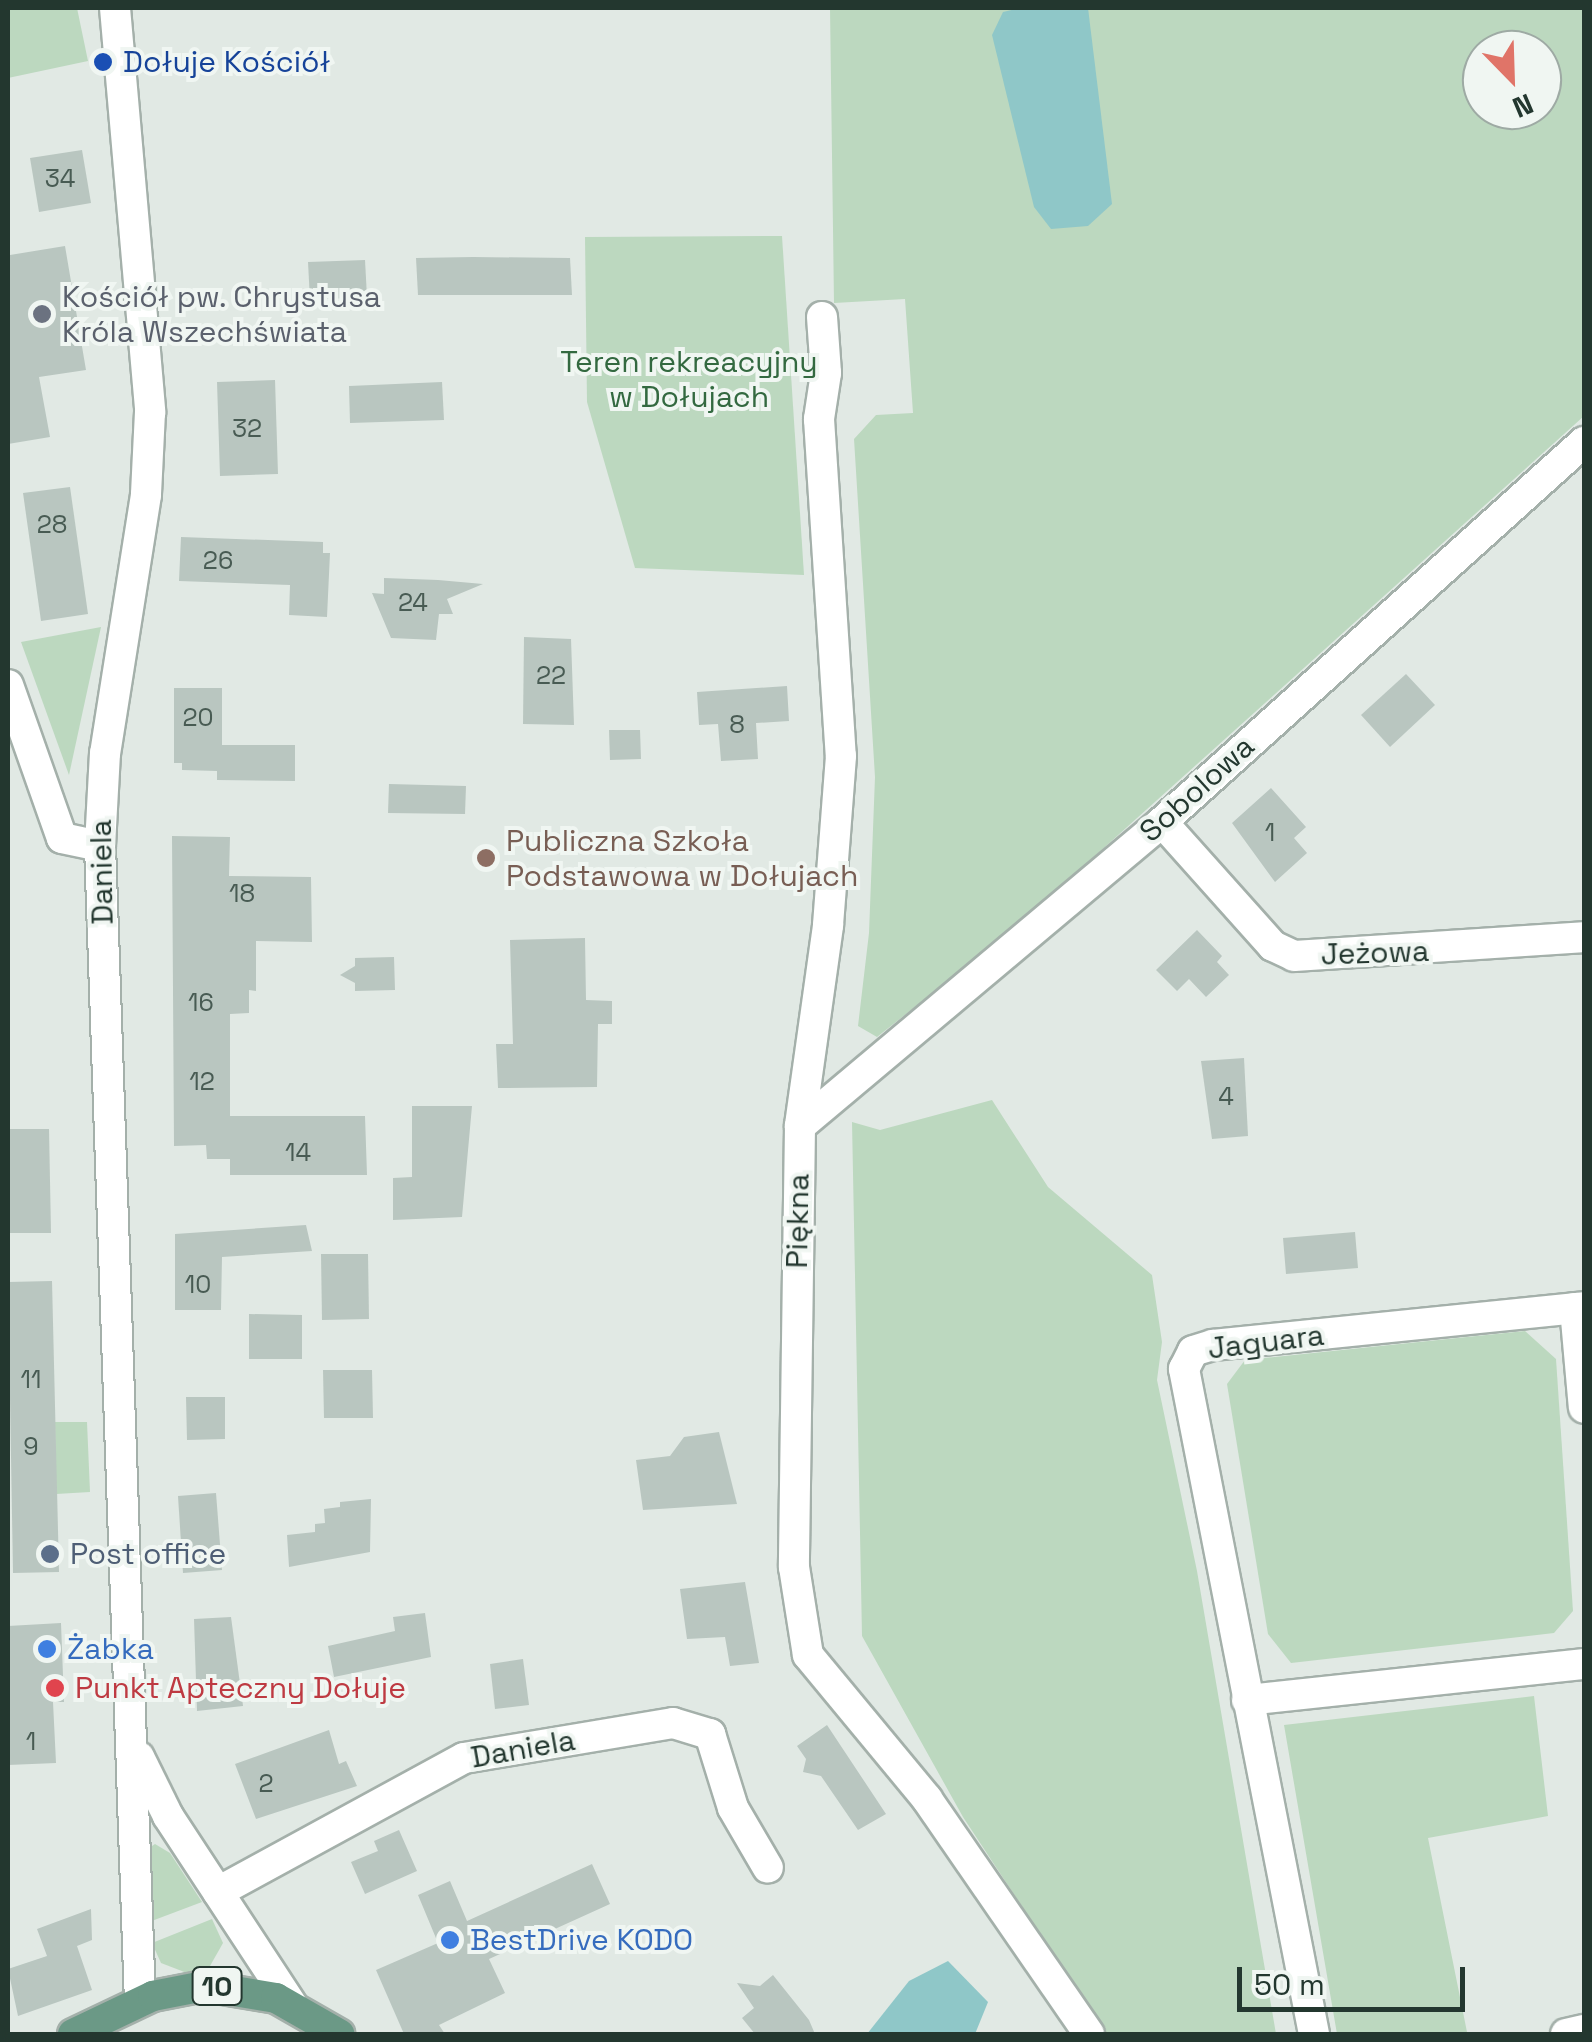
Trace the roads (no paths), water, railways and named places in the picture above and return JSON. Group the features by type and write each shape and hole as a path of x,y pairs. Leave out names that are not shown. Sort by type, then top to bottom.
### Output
{"main road":[{"name":"10","path":"72,2034 140,2001 222,1986 292,2005 339,2034"}],"street":[{"name":"Daniela","path":"115,8 150,412 146,495 105,753 100,846 135,1742 140,2001"},
{"name":"Piękna","path":"822,318 826,373 819,419 841,756 828,926 800,1126 794,1567 808,1655 927,1798 1089,2034"},
{"name":"Sobolowa","path":"800,1126 1162,822 1584,442"},
{"path":"8,685 62,838 100,846"},
{"name":"Jeżowa","path":"1162,822 1273,946 1294,956 1584,937"},
{"name":"Jaguara","path":"1314,2034 1184,1368 1193,1351 1580,1308 1584,1408"},
{"path":"1247,1700 1584,1664"},
{"name":"Daniela","path":"218,1892 464,1758 673,1723 710,1734 733,1808 768,1868"},
{"name":"Daniela","path":"135,1742 154,1792 292,2005"},
{"path":"1566,2034 1584,2030"}],"water":[{"path":"1020,8 1088,8 1112,204 1088,226 1051,229 1034,207 992,35 1003,12"},
{"path":"948,1961 988,2002 975,2034 867,2034 909,1981"}],"place":[{"name":"Dołuje Kościół","path":"103,62"},
{"name":"Kościół pw. Chrystusa Króla Wszechświata","path":"42,314"},
{"name":"Publiczna Szkoła Podstawowa w Dołujach","path":"486,858"},
{"name":"Post office","path":"50,1554"},
{"name":"Żabka","path":"47,1649"},
{"name":"Punkt Apteczny Dołuje","path":"55,1688"},
{"name":"BestDrive KODO","path":"450,1940"}],"park label":[{"name":"Teren rekreacyjny w Dołujach","path":"689,379"}]}
